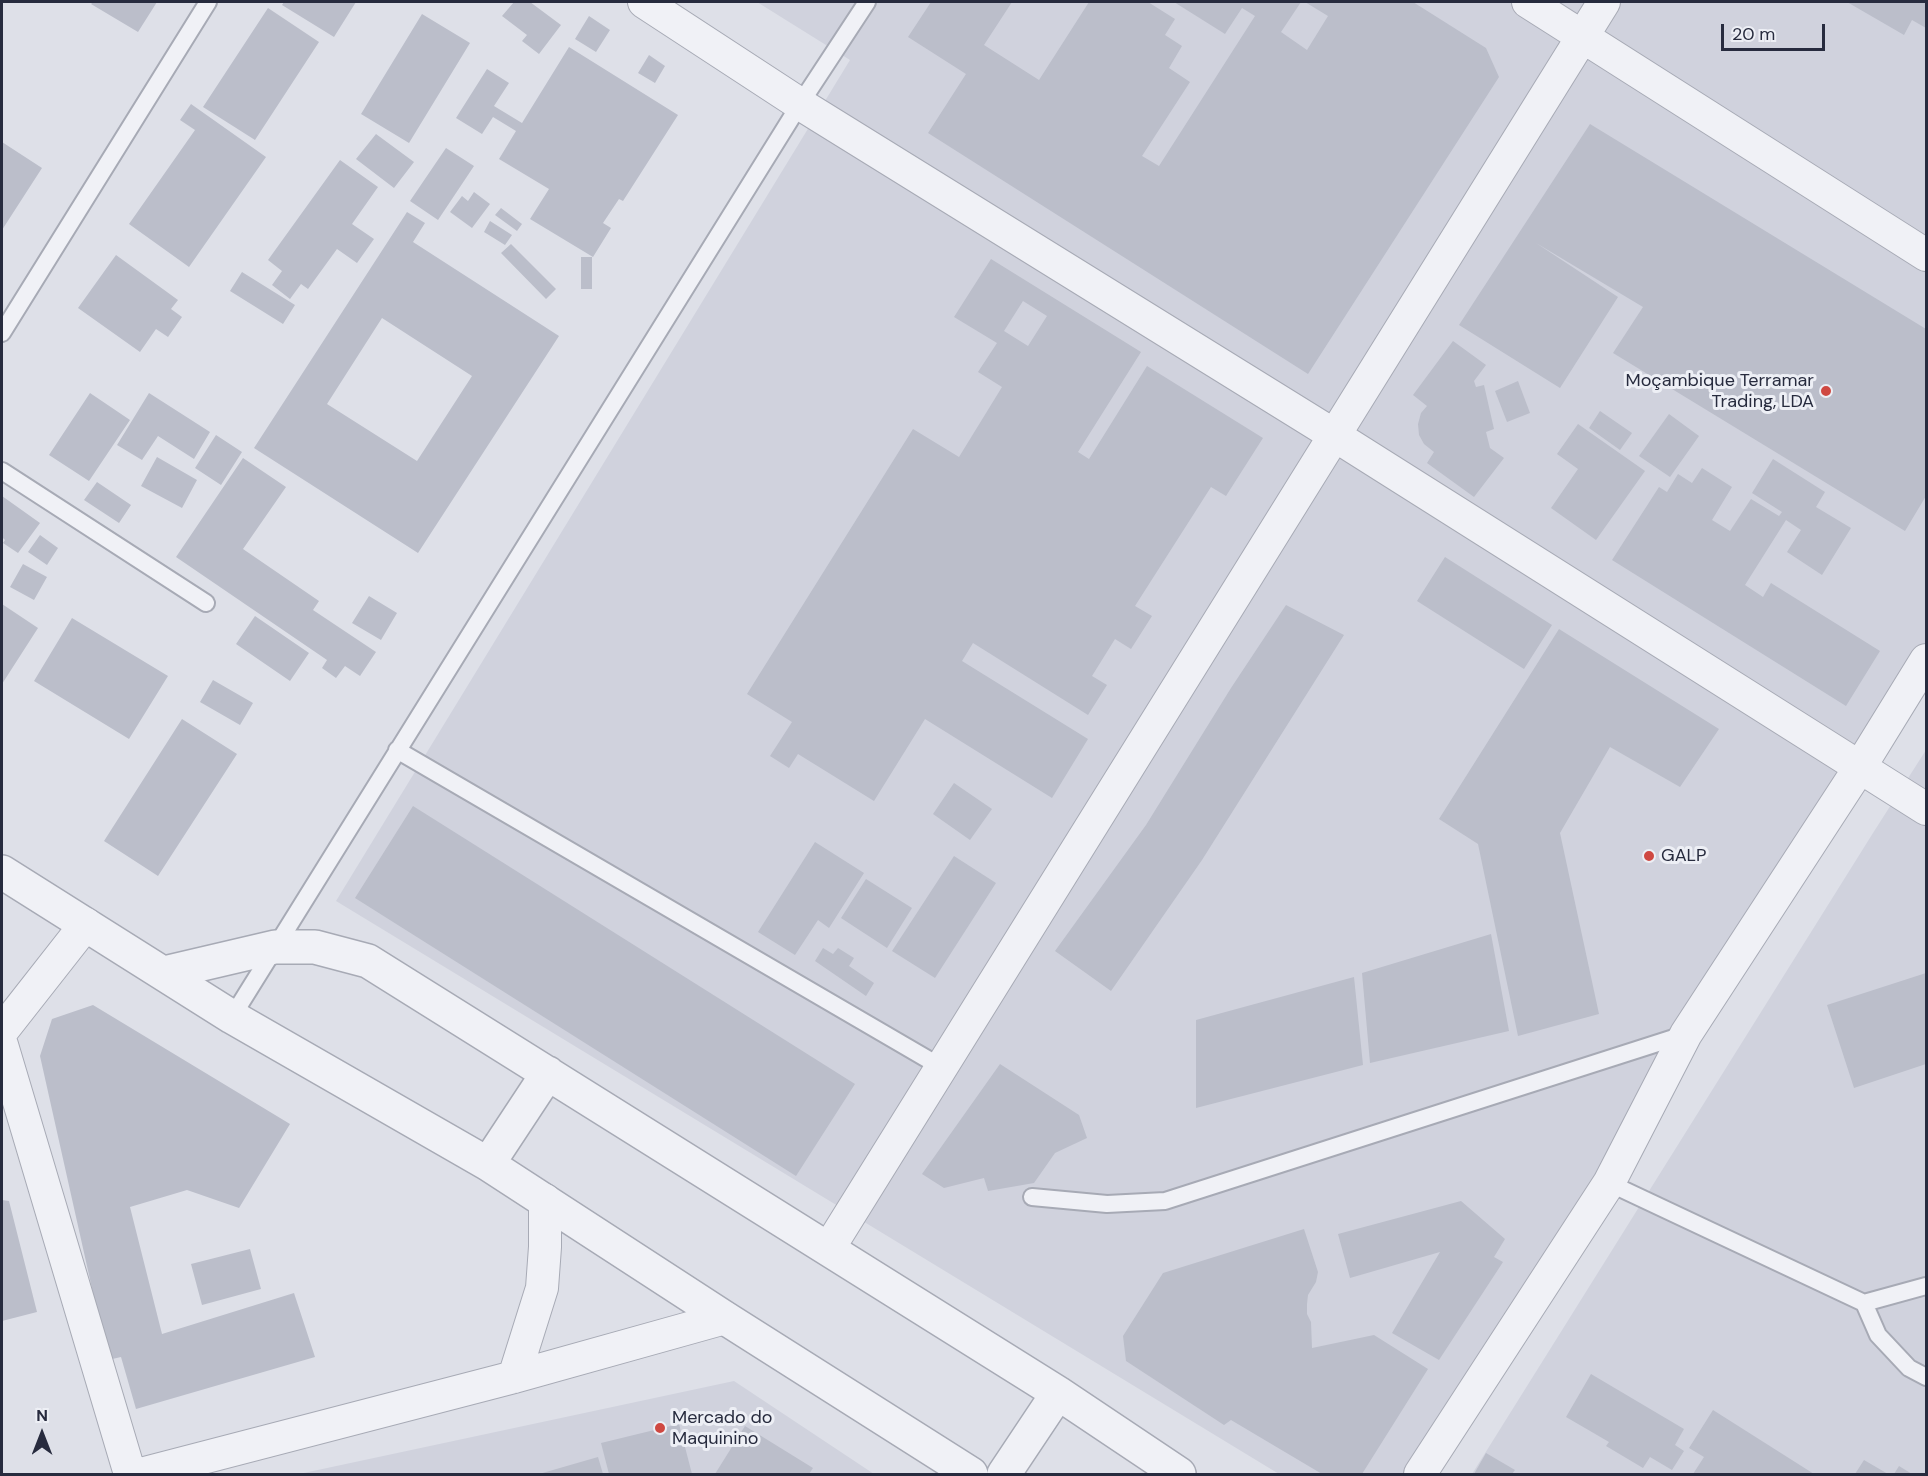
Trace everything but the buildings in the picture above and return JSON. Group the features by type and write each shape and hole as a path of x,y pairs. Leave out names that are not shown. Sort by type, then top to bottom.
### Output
{"street":[{"path":"644,2 800,104 1334,435 1926,809"},
{"path":"1528,2 1926,255"},
{"path":"829,1248 1604,2"},
{"path":"1420,1474 1608,1183 1686,1034 1860,767 1926,660"},
{"path":"2,872 232,1017 488,1164 724,1318 971,1474"},
{"path":"2,1031 86,924"},
{"path":"164,973 275,947 315,947 368,961 829,1248 1058,1393 1179,1474"},
{"path":"2,1045 130,1474"},
{"path":"488,1164 548,1073"},
{"path":"514,1377 542,1288 545,1247 544,1200"},
{"path":"141,1474 514,1377 724,1318"},
{"path":"1004,1474 1058,1393"}],"lane":[{"path":"2,333 208,2"},
{"path":"232,1017 800,104 867,2"},
{"path":"2,471 206,603"},
{"path":"398,750 941,1067"},
{"path":"1032,1197 1107,1204 1165,1201 1686,1034"},
{"path":"1608,1183 1864,1303 1926,1286"},
{"path":"1864,1303 1878,1335 1909,1368 1926,1377"}],"shaded area":[{"path":"757,2 1926,2 1926,648 1407,1474 1279,1474 336,901 850,60"},
{"path":"1926,750 1926,1474 1472,1474 1873,833"},
{"name":"Mercado do Maquinino","path":"734,1381 874,1474 299,1474"}],"place":[{"name":"Moçambique Terramar Trading, LDA","path":"1826,391"},
{"name":"GALP","path":"1649,856"},
{"name":"Mercado do Maquinino","path":"660,1428"}]}
